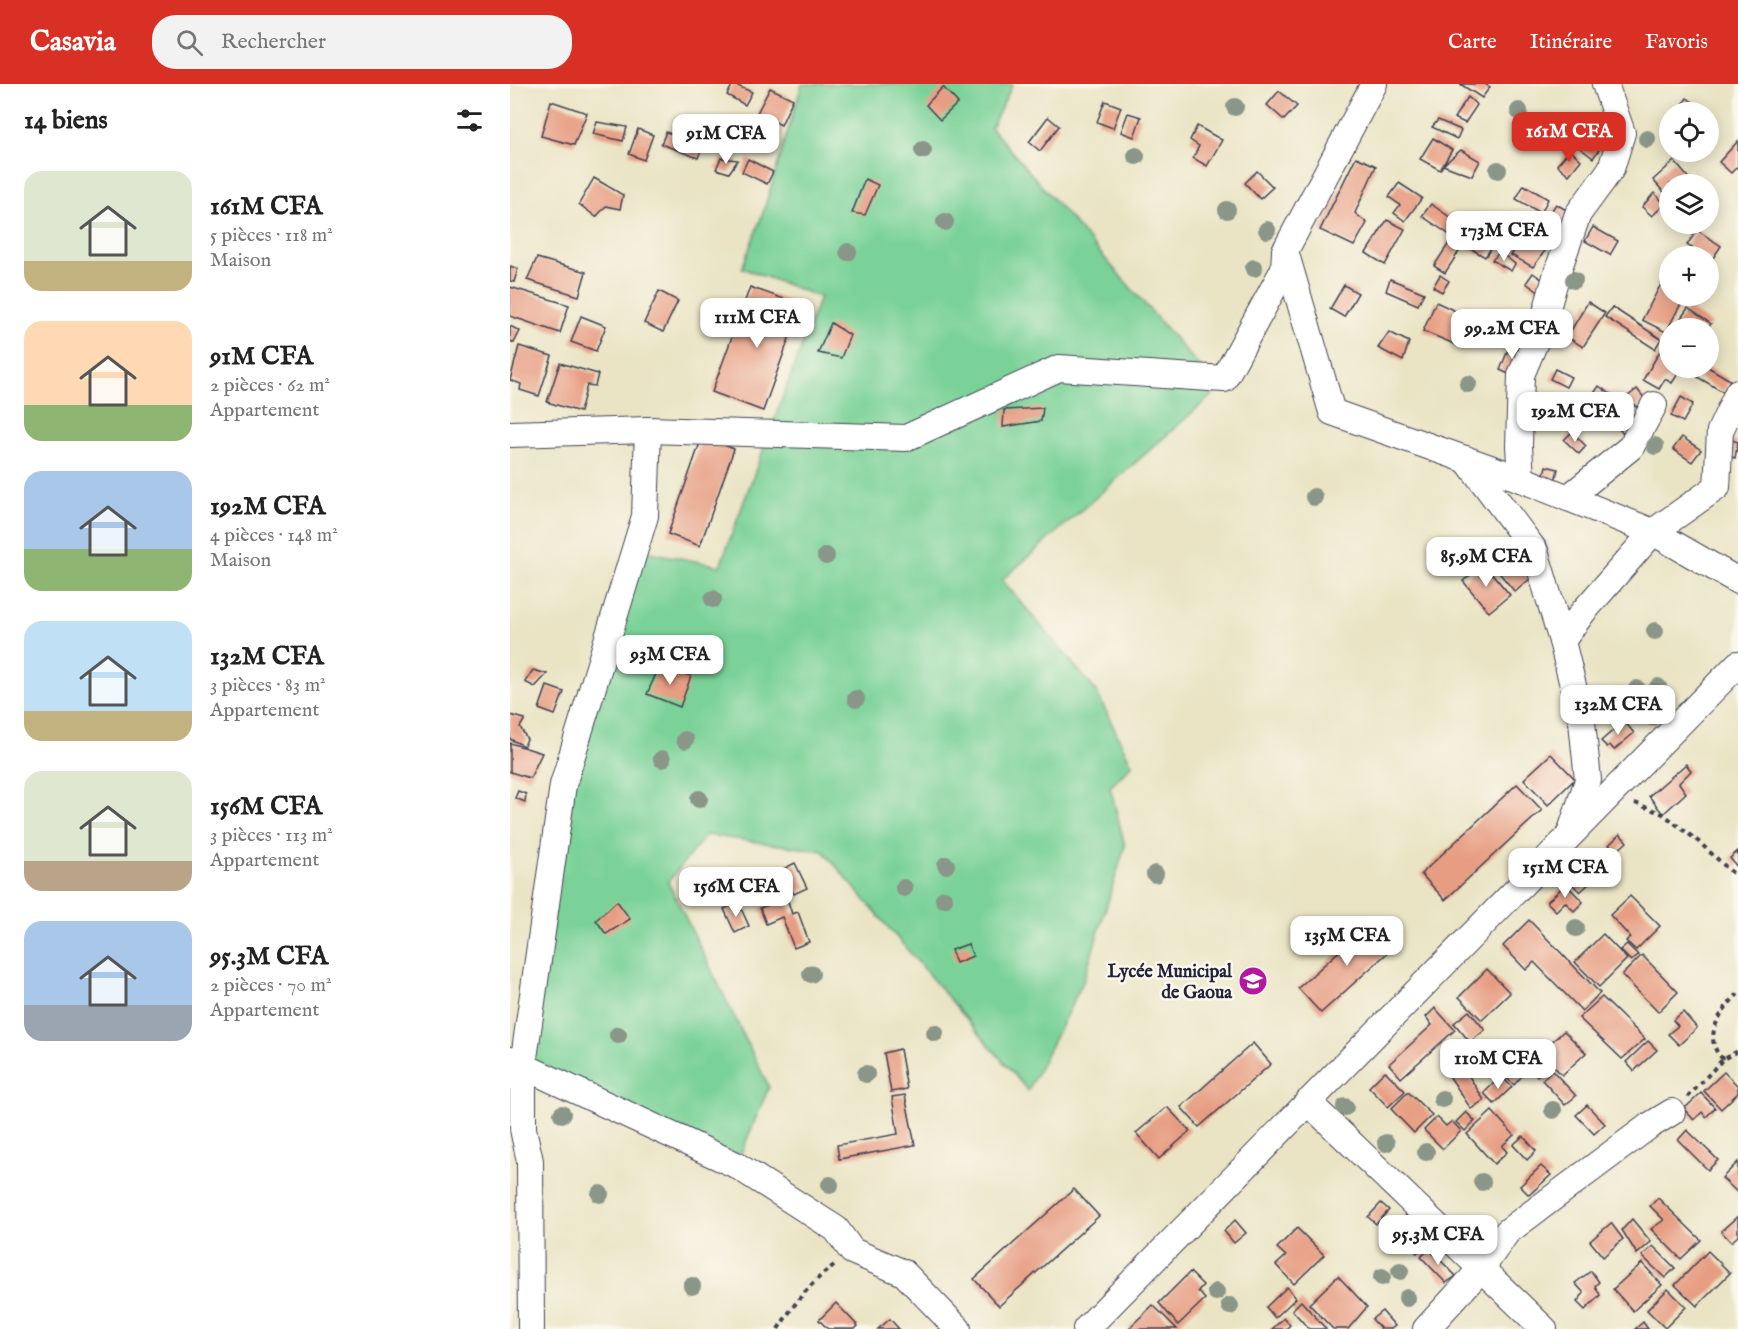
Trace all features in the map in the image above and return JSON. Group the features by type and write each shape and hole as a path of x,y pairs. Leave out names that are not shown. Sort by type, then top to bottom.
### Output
{"street":[{"path":"510,434 648,430 906,438 1059,368 1224,379 1284,269 1286,251 1374,84"},
{"path":"1521,478 1519,446 1521,375 1543,323 1557,273 1578,214 1611,169 1622,133 1605,84"},
{"path":"1286,251 1332,412 1521,478 1653,532 1738,580"},
{"path":"1562,641 1583,612 1653,532 1717,487 1720,431 1738,392"},
{"path":"1568,498 1631,447 1653,405"},
{"path":"531,1329 530,1161 523,1129 516,1062 520,1010 563,785 645,516 648,430"},
{"path":"1466,459 1535,551 1562,641 1582,722 1588,780 1570,836"},
{"path":"1086,1329 1611,793 1728,689 1738,664"},
{"path":"516,1062 736,1165 836,1229 852,1251 904,1273 958,1329"},
{"path":"1308,1102 1544,1329"},
{"path":"1426,1329 1481,1269 1507,1232 1649,1126 1672,1112"}],"path":[{"path":"1611,793 1663,814 1699,842 1738,878"},
{"path":"1723,1059 1716,1052 1712,1039 1719,1017 1727,1004 1738,994"},
{"path":"1672,1112 1723,1059 1738,1051"},
{"path":"778,1329 798,1298 817,1278 852,1251"}],"green space":[{"path":"802,84 1013,84 991,128 1219,389 1002,580 1096,691 1132,765 1110,787 1125,846 1083,982 1028,1091 823,851 706,835 668,882 769,1087 736,1165 523,1065 563,785 635,549 720,566 820,297 742,268 764,210"}],"building":[{"path":"733,84 752,92 745,105 727,95"},
{"path":"1460,84 1485,84 1490,87 1482,98"},
{"path":"943,87 958,103 940,120 926,105"},
{"path":"770,88 793,99 781,125 757,113"},
{"path":"1279,91 1297,106 1284,120 1267,105"},
{"path":"1468,97 1477,105 1465,123 1454,118"},
{"path":"551,101 587,113 574,145 541,136"},
{"path":"1105,101 1121,107 1113,128 1097,122"},
{"path":"1128,113 1141,117 1134,137 1121,132"},
{"path":"1048,117 1059,126 1040,151 1029,142"},
{"path":"1588,119 1610,135 1593,158 1571,141"},
{"path":"1438,120 1461,130 1457,139 1432,127"},
{"path":"597,122 627,127 623,141 593,134"},
{"path":"1197,126 1222,140 1207,166 1193,158 1199,146 1190,140"},
{"path":"638,129 653,135 644,160 629,154"},
{"path":"666,132 703,145 698,158 661,144"},
{"path":"1433,138 1452,150 1440,170 1420,159"},
{"path":"1738,141 1738,166 1731,173 1719,162"},
{"path":"1461,150 1480,161 1472,176 1443,165"},
{"path":"1570,150 1581,160 1569,175 1557,165"},
{"path":"1356,157 1376,166 1355,213 1367,223 1354,246 1320,230"},
{"path":"721,158 738,160 729,173 716,169"},
{"path":"748,159 773,172 767,184 742,172"},
{"path":"1675,162 1685,174 1660,174"},
{"path":"1257,171 1273,187 1260,199 1245,183"},
{"path":"1659,175 1659,187 1653,180"},
{"path":"594,178 623,195 620,209 606,206 596,217 579,204"},
{"path":"865,179 878,185 865,215 852,213"},
{"path":"1399,183 1422,198 1405,221 1394,213 1400,205 1389,197"},
{"path":"1524,185 1548,199 1541,213 1516,199"},
{"path":"1654,193 1659,198 1659,210 1652,216 1642,207"},
{"path":"1431,204 1464,227 1456,239 1422,216"},
{"path":"1556,204 1568,211 1560,224 1548,216"},
{"path":"1387,220 1405,229 1385,265 1366,253"},
{"path":"1532,227 1553,240 1533,267 1511,255"},
{"path":"1593,227 1618,241 1610,255 1585,241"},
{"path":"1694,234 1703,234 1721,246 1719,249 1719,246 1687,245"},
{"path":"1476,236 1492,247 1485,257 1468,247"},
{"path":"1449,243 1460,250 1445,273 1434,266"},
{"path":"1500,252 1515,264 1511,271 1492,260"},
{"path":"537,258 586,272 579,296 527,280"},
{"path":"510,266 518,269 514,282 510,281"},
{"path":"1533,273 1547,283 1540,293 1526,283"},
{"path":"1440,275 1449,281 1442,292 1433,287"},
{"path":"1390,279 1424,293 1418,305 1386,291"},
{"path":"1344,285 1358,293 1344,317 1330,309"},
{"path":"510,287 569,305 560,333 510,316"},
{"path":"750,287 801,305 763,411 712,392"},
{"path":"1659,288 1659,306 1680,306 1673,318 1659,318 1659,328 1642,320"},
{"path":"659,291 678,301 663,332 644,323"},
{"path":"1436,302 1477,321 1464,348 1423,331"},
{"path":"1588,302 1605,313 1583,347 1567,337"},
{"path":"1612,307 1659,338 1659,342 1655,349 1605,317"},
{"path":"1688,308 1702,318 1681,318"},
{"path":"581,316 606,326 596,351 571,342"},
{"path":"831,323 850,335 841,358 818,353"},
{"path":"510,326 520,331 514,343 510,341"},
{"path":"1389,332 1409,342 1403,361 1378,348"},
{"path":"1510,345 1524,350 1513,376 1500,370"},
{"path":"519,346 552,356 539,396 520,390 521,384 510,380"},
{"path":"1659,353 1659,378 1675,378 1672,383 1665,379 1659,389 1643,380"},
{"path":"560,363 598,374 595,386 587,385 580,412 547,402"},
{"path":"1555,369 1571,377 1566,387 1550,379"},
{"path":"1719,374 1730,380 1723,392 1699,378 1719,378"},
{"path":"1599,386 1620,401 1611,414 1590,399"},
{"path":"1637,389 1646,400 1636,407 1627,397"},
{"path":"1681,397 1693,404 1683,422 1671,416"},
{"path":"1043,408 1041,421 1003,427 1004,410"},
{"path":"1628,412 1637,423 1623,434 1614,422"},
{"path":"1572,432 1586,446 1579,454 1564,440"},
{"path":"702,437 734,449 700,546 668,534"},
{"path":"1682,437 1701,450 1692,462 1673,449"},
{"path":"1729,439 1738,442 1735,458 1723,454"},
{"path":"1546,466 1558,469 1555,481 1543,478"},
{"path":"1518,550 1533,566 1534,575 1515,592 1496,569"},
{"path":"1484,564 1510,595 1489,612 1463,581"},
{"path":"660,665 691,676 680,707 647,694"},
{"path":"533,670 547,674 535,687 525,682"},
{"path":"547,686 564,692 555,715 539,709"},
{"path":"510,715 525,719 520,727 527,739 524,746 510,739"},
{"path":"1624,721 1634,733 1614,750 1610,745 1607,747 1601,741"},
{"path":"510,743 542,753 530,778 510,772"},
{"path":"1551,754 1575,779 1548,805 1524,779"},
{"path":"1686,764 1691,771 1679,783 1686,793 1663,814 1649,796"},
{"path":"1517,784 1542,810 1445,900 1421,874"},
{"path":"518,791 526,794 525,802 515,798"},
{"path":"1620,834 1627,842 1616,852 1609,845"},
{"path":"1738,851 1738,868 1730,858"},
{"path":"1592,860 1603,871 1580,892 1569,881"},
{"path":"795,863 807,888 794,894 781,870"},
{"path":"1566,884 1583,902 1574,911 1565,902 1556,911 1547,902"},
{"path":"1630,896 1660,926 1636,950 1626,941 1630,937 1610,915"},
{"path":"787,898 792,914 798,912 809,942 794,948 782,917 766,924 760,908"},
{"path":"617,901 630,919 606,934 596,920"},
{"path":"738,902 749,926 735,933 724,909"},
{"path":"1529,920 1600,993 1582,1011 1534,962 1526,970 1503,946"},
{"path":"1373,921 1395,946 1321,1013 1298,988"},
{"path":"1603,934 1627,959 1599,987 1575,962"},
{"path":"968,944 973,956 956,963 951,950"},
{"path":"1627,944 1638,955 1631,961 1620,950"},
{"path":"1642,955 1678,992 1658,1012 1622,975"},
{"path":"1487,969 1510,993 1482,1020 1459,997"},
{"path":"1602,997 1645,1039 1622,1059 1579,1018"},
{"path":"1435,1008 1455,1030 1401,1078 1389,1064 1432,1025 1426,1017"},
{"path":"1469,1011 1485,1030 1470,1042 1454,1023"},
{"path":"1683,1012 1697,1028 1679,1045 1668,1034 1678,1026 1673,1020"},
{"path":"1564,1031 1586,1053 1562,1075 1540,1052"},
{"path":"1648,1041 1657,1050 1634,1071 1626,1062"},
{"path":"1253,1043 1271,1064 1199,1127 1181,1107"},
{"path":"900,1049 907,1089 891,1092 884,1053"},
{"path":"1514,1052 1528,1069 1514,1085 1502,1073 1510,1066 1505,1061"},
{"path":"1537,1056 1546,1068 1537,1076 1528,1065"},
{"path":"1460,1062 1484,1100 1471,1109 1446,1071"},
{"path":"1552,1070 1576,1096 1565,1105 1542,1080"},
{"path":"1385,1071 1405,1091 1388,1107 1369,1087"},
{"path":"1724,1072 1738,1086 1738,1093 1721,1109 1704,1091"},
{"path":"1501,1076 1512,1087 1494,1104 1484,1093"},
{"path":"1408,1092 1432,1115 1414,1133 1391,1109"},
{"path":"1701,1093 1715,1108 1706,1117 1702,1112 1694,1120 1684,1109"},
{"path":"905,1095 915,1145 839,1159 837,1145 898,1134 892,1097"},
{"path":"1587,1105 1605,1124 1594,1134 1576,1115"},
{"path":"1167,1107 1190,1131 1159,1159 1136,1133"},
{"path":"1492,1111 1514,1135 1502,1146 1507,1152 1494,1164 1467,1134"},
{"path":"1466,1112 1475,1121 1465,1131 1456,1122"},
{"path":"1437,1117 1446,1126 1452,1121 1461,1131 1443,1149 1424,1130"},
{"path":"1687,1130 1718,1160 1708,1170 1678,1140"},
{"path":"1523,1136 1536,1151 1527,1160 1513,1145"},
{"path":"1738,1162 1738,1193 1722,1178"},
{"path":"1541,1166 1551,1175 1529,1195 1520,1186"},
{"path":"1074,1189 1099,1216 999,1306 974,1279"},
{"path":"1658,1198 1701,1240 1681,1259 1651,1229 1664,1220 1650,1206"},
{"path":"1381,1203 1389,1210 1376,1224 1368,1217"},
{"path":"1410,1212 1440,1243 1433,1249 1428,1243 1417,1253 1393,1228"},
{"path":"1738,1216 1738,1236 1731,1242 1721,1231"},
{"path":"1632,1219 1651,1242 1637,1254 1622,1230"},
{"path":"1235,1220 1246,1233 1234,1243 1224,1231"},
{"path":"1611,1223 1623,1239 1603,1257 1590,1241"},
{"path":"1297,1228 1324,1255 1294,1284 1276,1265 1286,1256 1277,1248"},
{"path":"1653,1246 1675,1268 1665,1278 1642,1256"},
{"path":"1429,1249 1456,1276 1446,1283 1421,1257"},
{"path":"1708,1251 1730,1273 1697,1306 1675,1285"},
{"path":"1642,1263 1662,1285 1633,1311 1613,1289"},
{"path":"1591,1271 1599,1282 1595,1286 1600,1295 1585,1310 1577,1302 1584,1293 1575,1283"},
{"path":"1190,1272 1203,1285 1198,1291 1205,1299 1178,1325 1159,1303"},
{"path":"1338,1276 1367,1307 1348,1329 1333,1329 1309,1304"},
{"path":"1287,1287 1296,1298 1275,1318 1266,1307"},
{"path":"1668,1289 1686,1307 1665,1328 1647,1310"},
{"path":"1301,1301 1326,1329 1309,1329 1292,1310"},
{"path":"836,1303 858,1326 855,1329 828,1329 819,1320"},
{"path":"1153,1305 1177,1329 1129,1328"},
{"path":"1382,1311 1395,1326 1391,1329 1381,1329 1372,1319"},
{"path":"1284,1318 1290,1325 1286,1329 1272,1329"},
{"path":"890,1319 899,1329 878,1329"},
{"path":"1643,1322 1648,1329 1635,1329"}],"place":[{"name":"Lycée Municipal de Gaoua","path":"1253,981"}]}
